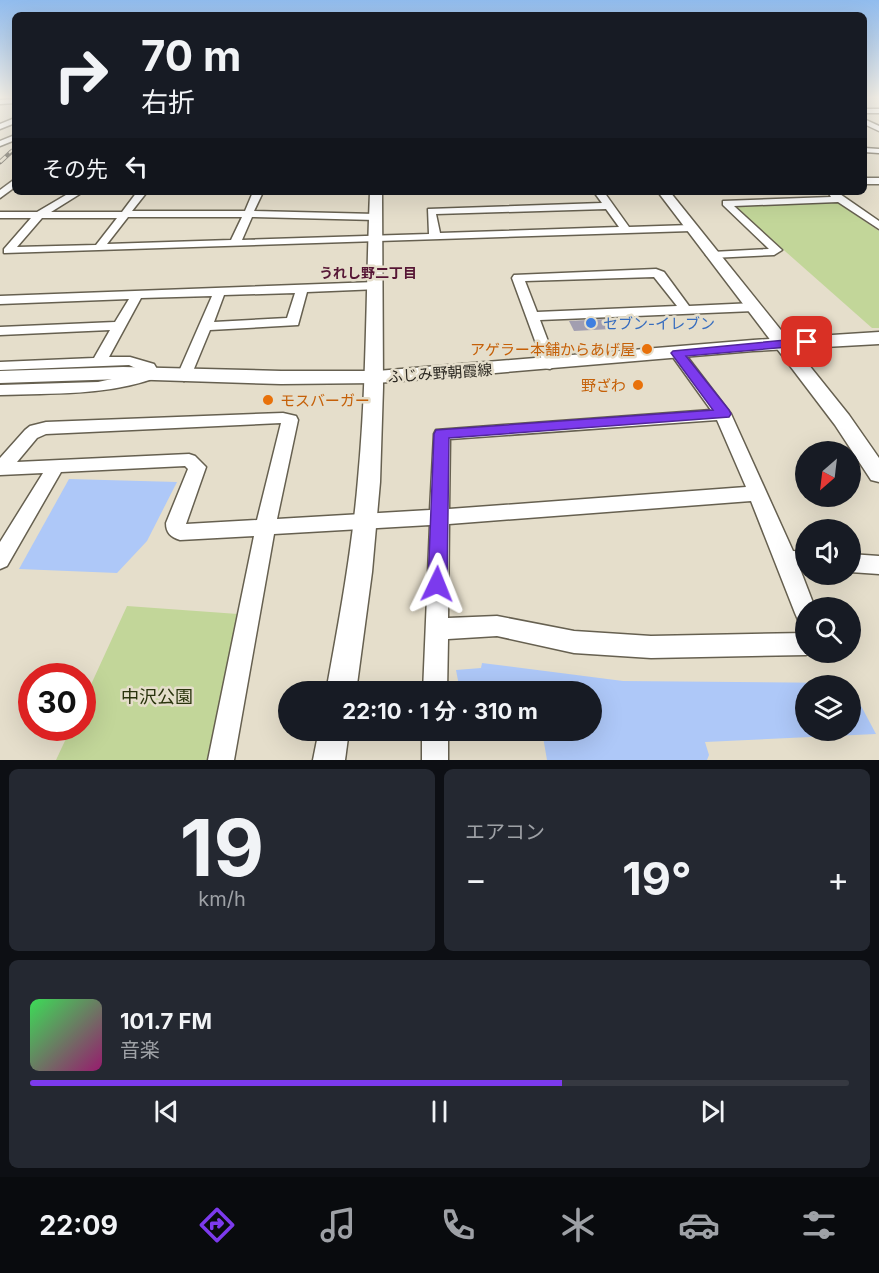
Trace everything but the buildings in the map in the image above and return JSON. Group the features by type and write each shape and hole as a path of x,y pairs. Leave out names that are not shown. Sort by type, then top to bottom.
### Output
{"main road":[{"name":"ふじみ野朝霞線","path":"3,389 120,373 184,376 375,377 550,365 783,343 879,338"}],"street":[{"path":"0,195 12,185"},
{"path":"73,195 39,215 8,251 691,228"},
{"path":"99,248 140,195"},
{"path":"235,244 256,195"},
{"path":"343,681 354,610 371,455 375,377 376,195"},
{"path":"601,195 626,230"},
{"path":"666,195 842,420 879,474"},
{"path":"834,195 879,225"},
{"path":"712,255 774,252 776,250 726,203 840,199"},
{"path":"435,236 432,211 609,206"},
{"path":"0,215 247,214 376,217"},
{"path":"550,365 518,278 656,273 660,275 686,310"},
{"path":"0,300 375,285"},
{"path":"206,326 293,322 302,288"},
{"path":"184,376 220,291"},
{"path":"99,362 137,295"},
{"path":"533,316 754,307"},
{"path":"0,331 119,326"},
{"path":"677,353 723,414 758,493 795,558"},
{"path":"0,366 138,362 150,367 153,374 135,382 114,386 3,389"},
{"path":"435,681 442,434 723,414"},
{"path":"0,469 31,434 36,430 46,428 287,418 291,422 265,528 220,760"},
{"path":"0,469 189,460 197,467 176,523 176,528 180,532 440,517 758,493"},
{"path":"0,560 55,468"},
{"path":"861,564 879,565"},
{"path":"435,629 497,626 574,642 651,647 795,644"},
{"path":"329,760 332,741"},
{"path":"435,741 435,760"}],"green space":[{"path":"838,203 879,231 879,328 872,328 734,206"},
{"name":"中沢公園","path":"127,606 238,614 209,760 56,760 65,741 96,741 96,674"}],"water":[{"path":"69,479 177,482 147,541 117,573 19,569"},
{"path":"482,663 623,681 795,683 795,738 705,742 709,755 707,760 547,760 544,741 602,741 602,681 458,681 456,670 481,668"},
{"path":"861,706 876,734 861,735"}],"railway":[{"path":"0,162 11,152"}],"place":[{"name":"セブン-イレブン","path":"591,323"},
{"name":"アゲラー本舗からあげ屋","path":"647,349"},
{"name":"野ざわ","path":"638,385"},
{"name":"モスバーガー","path":"268,400"}],"district":[{"name":"うれし野二丁目","path":"368,272"}],"route":[{"path":"437,584 442,434 723,414 677,353 807,342"}]}
